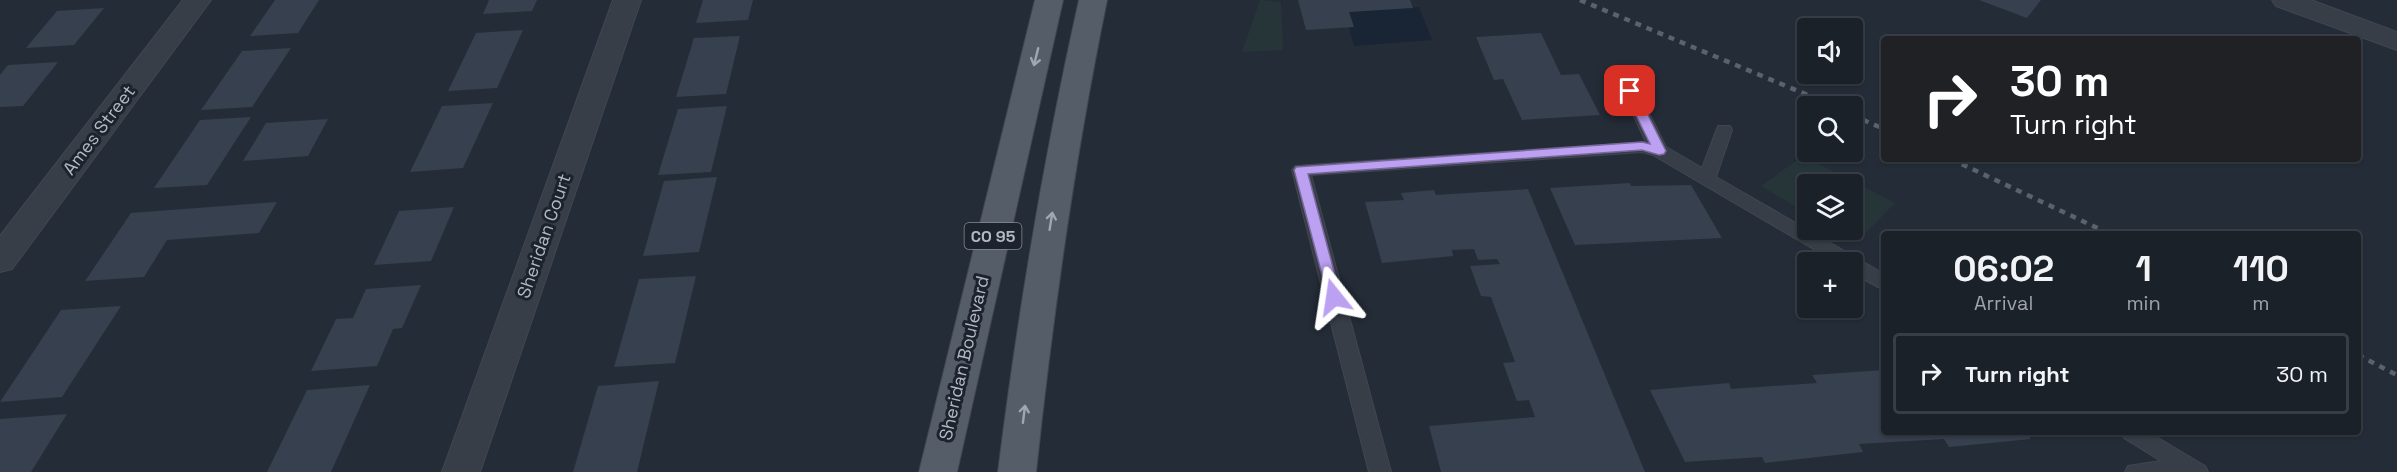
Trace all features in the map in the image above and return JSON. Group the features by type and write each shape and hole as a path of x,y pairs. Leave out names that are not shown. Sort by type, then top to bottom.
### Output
{"main road":[{"name":"Sheridan Boulevard","path":"938,472 1049,0"},
{"name":"CO 95","path":"1017,472 1033,329 1071,97 1094,0"}],"street":[{"name":"Ames Street","path":"0,260 197,0"},
{"name":"Sheridan Court","path":"460,472 627,0"},
{"path":"2286,0 2397,42"}],"lane":[{"path":"1630,91 1659,151"},
{"path":"1707,178 1724,130"},
{"path":"1380,472 1301,170 1642,146 1659,151 1832,252"},
{"path":"1863,270 1881,281"},
{"path":"2136,435 2192,469"},
{"path":"2136,472 2192,469"}],"shaded area":[{"path":"1260,0 1281,2 1283,50 1242,52"},
{"path":"1797,160 1815,162 1838,174 1797,174 1797,207 1761,186"},
{"path":"1863,187 1895,203 1863,236"}],"water":[{"path":"1419,7 1432,40 1354,46 1349,28 1349,12"}],"building":[{"path":"275,0 319,0 298,33 250,36"},
{"path":"489,0 537,0 532,11 483,14"},
{"path":"703,0 753,0 748,20 696,23"},
{"path":"1298,0 1410,0 1413,8 1349,12 1354,27 1306,30"},
{"path":"1979,0 2041,0 2027,18"},
{"path":"104,8 74,45 26,48 57,11"},
{"path":"523,30 497,88 448,91 476,33"},
{"path":"1541,33 1561,75 1579,74 1600,115 1522,120 1503,79 1494,80 1476,37"},
{"path":"740,36 726,94 676,97 694,38"},
{"path":"291,48 252,107 201,110 242,51"},
{"path":"58,62 23,106 0,107 0,75 8,65"},
{"path":"493,103 463,168 410,172 442,106"},
{"path":"727,106 711,172 658,175 678,109"},
{"path":"251,117 207,185 154,188 200,120"},
{"path":"328,119 308,156 243,161 266,123"},
{"path":"717,177 699,252 643,256 664,181"},
{"path":"1630,183 1631,186 1691,185 1722,238 1575,245 1550,188"},
{"path":"1528,189 1645,472 1441,472 1429,426 1535,417 1529,400 1517,401 1503,363 1515,362 1491,297 1481,296 1470,266 1500,264 1497,259 1478,260 1474,249 1452,250 1453,256 1382,263 1365,202 1404,200 1401,193 1434,190 1436,195"},
{"path":"277,202 259,233 167,240 144,277 85,281 131,213"},
{"path":"454,207 431,261 374,265 399,211"},
{"path":"696,276 675,363 614,367 639,279"},
{"path":"421,285 402,328 393,329 377,366 311,371 336,319 353,318 366,289"},
{"path":"121,306 62,397 0,402 61,310"},
{"path":"1881,370 1881,435 2028,435 2031,439 1949,447 1944,439 1859,444 1863,452 1765,463 1762,457 1685,462 1650,390 1729,383 1731,389 1817,383 1812,375"},
{"path":"659,381 637,472 573,472 598,386"},
{"path":"370,385 331,472 267,472 307,390"},
{"path":"67,414 31,472 0,472 0,419"}],"railway":[{"path":"1580,0 1810,96"},
{"path":"1863,120 1881,128"},
{"path":"1957,162 2104,231"},
{"path":"2361,357 2397,375"}],"route":[{"path":"1334,297 1301,170 1642,146 1659,151 1630,91"}]}
